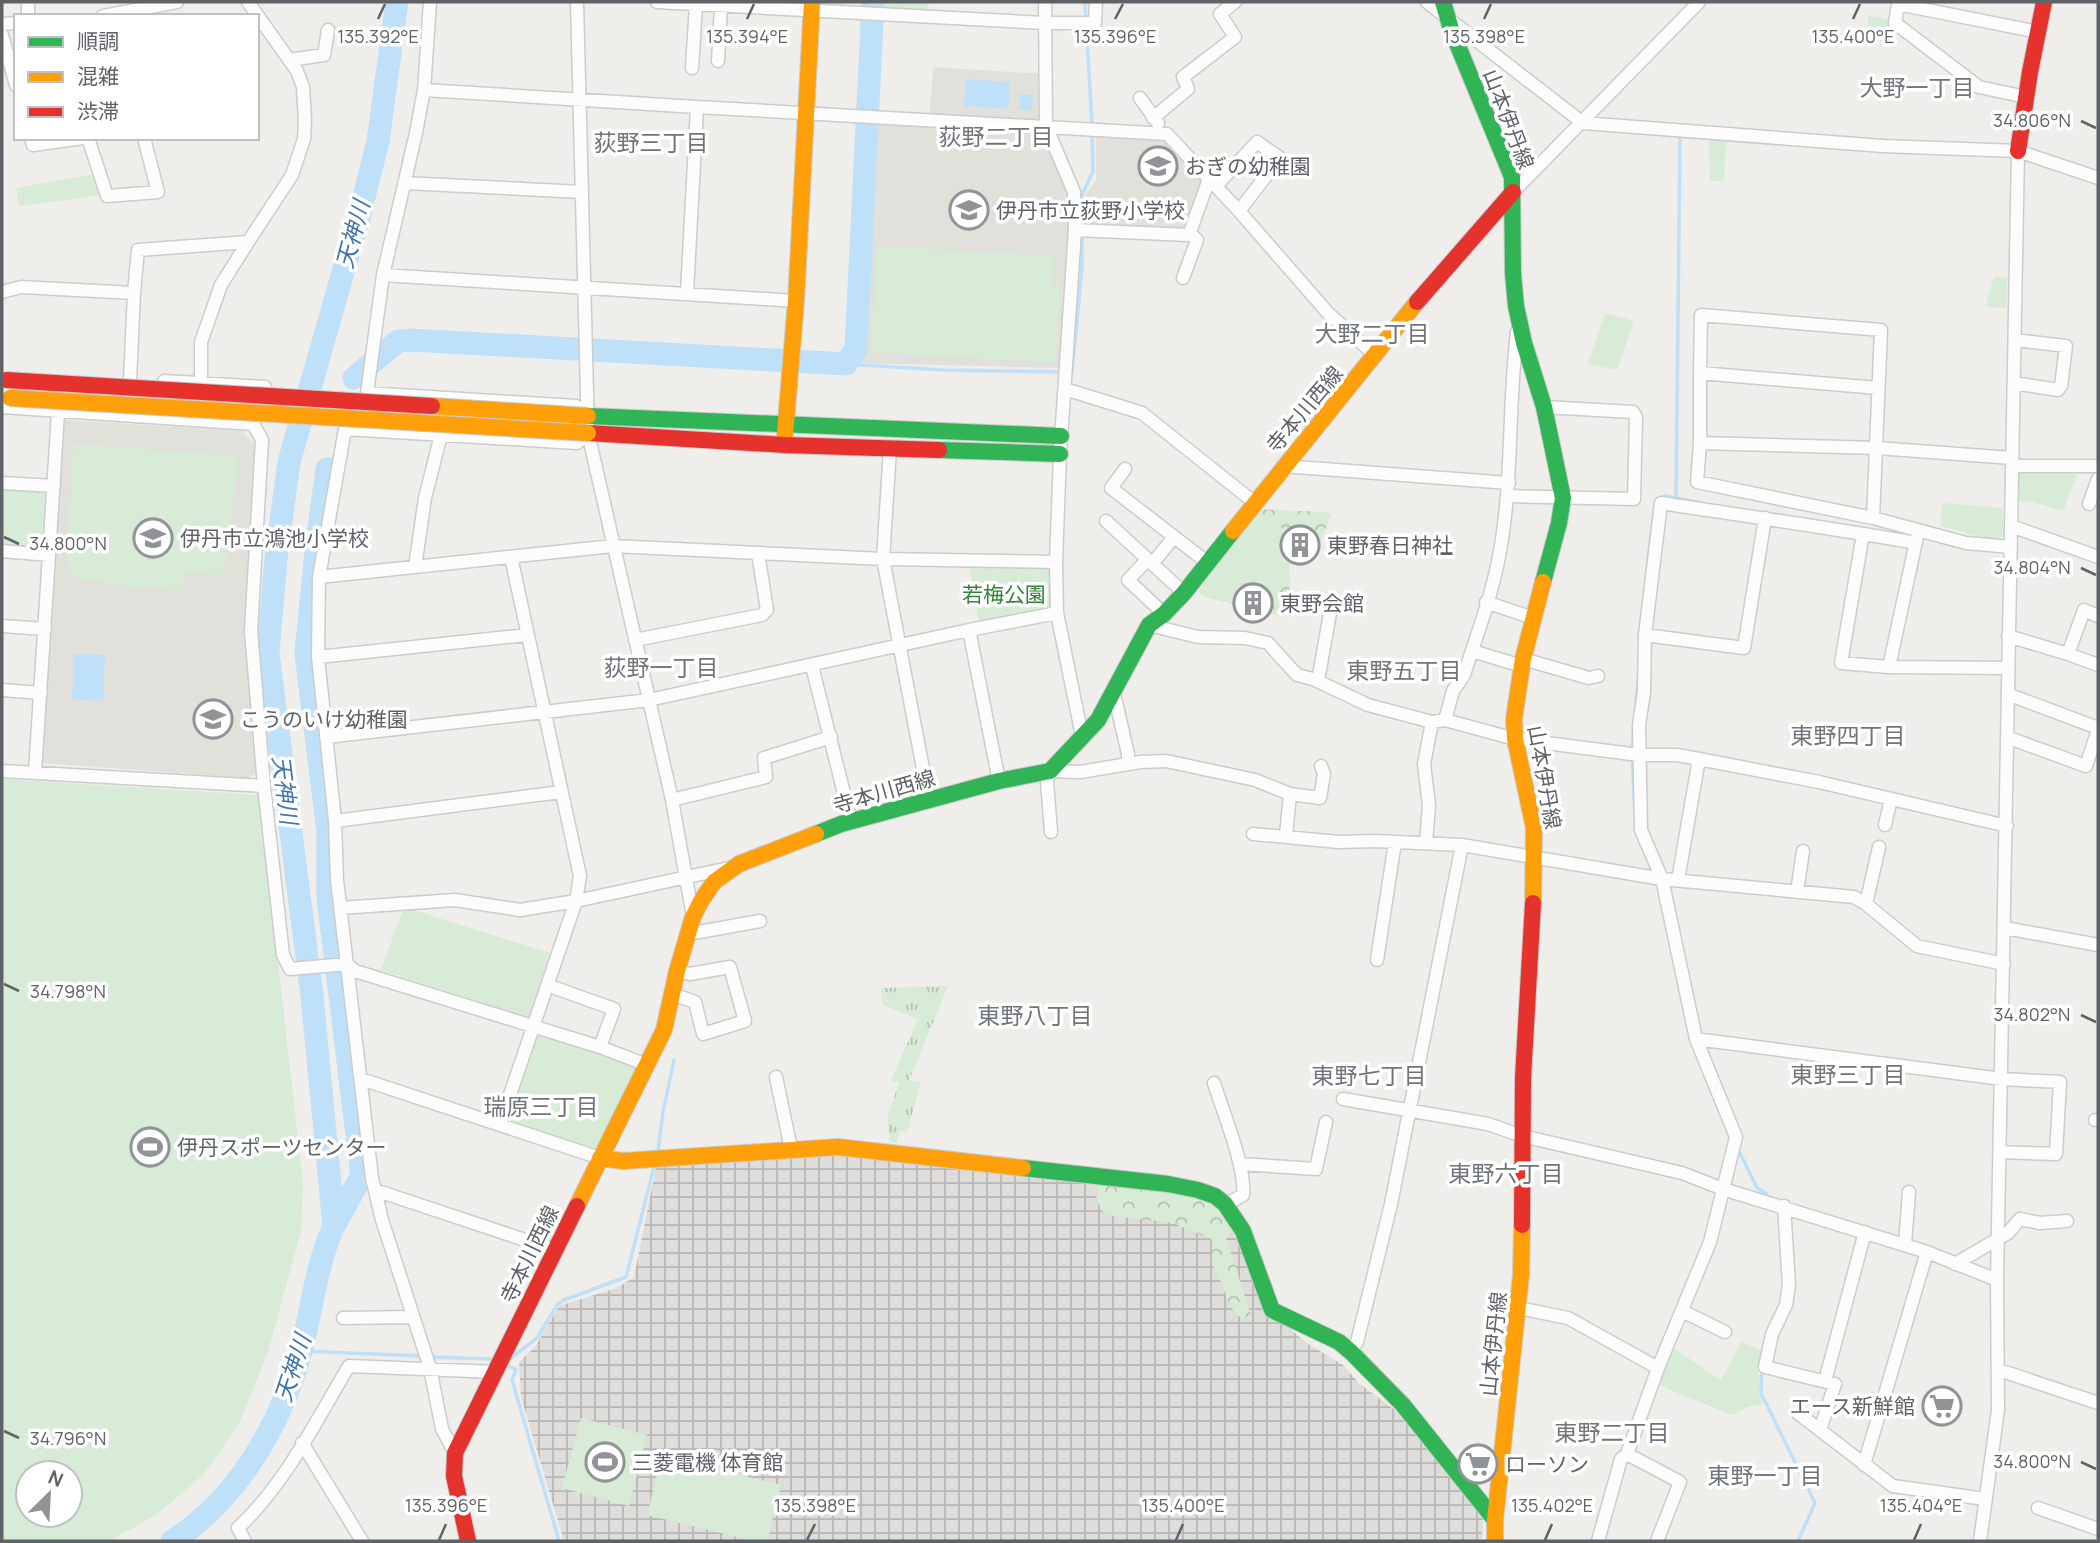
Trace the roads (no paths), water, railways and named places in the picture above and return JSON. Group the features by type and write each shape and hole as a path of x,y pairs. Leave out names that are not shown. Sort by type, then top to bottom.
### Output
{"street":[{"path":"114,14 177,2"},
{"path":"430,2 424,90 383,275 367,393 576,406 588,416"},
{"path":"576,2 588,433 672,800 693,917"},
{"path":"657,2 721,6 812,6 875,13 1045,23 1095,23 1096,2"},
{"path":"933,2 935,16"},
{"path":"1045,2 1046,126 1074,192 1075,230 1060,454 1057,613 1083,736"},
{"path":"1153,118 1188,89 1181,74 1235,37 1220,14 1235,2"},
{"path":"1427,2 1445,9 1583,123 1884,145 2018,151 2098,178"},
{"path":"1513,192 1699,2"},
{"path":"1980,1541 1998,1410 1997,1280 2010,695 2008,636 2018,151 2044,2"},
{"path":"2026,97 1979,87 1895,23 1898,4 2038,32"},
{"path":"692,68 696,5"},
{"path":"718,61 721,6"},
{"path":"785,445 812,6"},
{"name":"山本伊丹線","path":"1445,9 1507,164 1513,192 1513,274 1519,321 1544,407 1563,498 1522,663 1515,710 1515,739 1530,806 1535,858 1523,1078 1523,1235 1495,1541"},
{"path":"201,383 201,342 221,285 292,175 304,139 303,87 289,60 259,18"},
{"path":"289,60 324,55 331,48 328,30"},
{"path":"2,35 14,78"},
{"path":"424,90 1167,134"},
{"path":"1140,98 1153,118 1328,313 1376,356"},
{"path":"687,293 697,107"},
{"path":"32,140 33,145 69,140"},
{"path":"89,140 107,197 158,192 145,140"},
{"path":"1075,230 1189,235 1213,182 1256,142 1279,158 1239,211"},
{"path":"404,183 582,192"},
{"name":"寺本川西線","path":"468,1541 454,1476 455,1453 667,1021 677,971 693,917 706,891 733,867 851,821 999,781 1050,771 1098,720 1149,625 1184,593 1283,466 1376,356 1442,272 1513,192"},
{"path":"1183,278 1197,240 1190,233"},
{"path":"130,380 138,250 248,242"},
{"path":"383,275 796,300"},
{"path":"2,292 21,287 134,293"},
{"path":"1873,519 1881,330 1701,315 1697,482 1873,519 1917,536"},
{"path":"1426,843 1429,805 1424,764 1439,721 1464,675 1500,553 1508,490 1511,380 1519,321"},
{"path":"2014,383 2058,390 2061,386 2066,346 2015,340"},
{"path":"1700,373 1878,388"},
{"path":"3,378 588,416 1061,436"},
{"path":"3,378 130,380 265,387 253,424 262,440 251,631 264,786 283,955 290,969 347,964 355,971 600,1047 647,1065"},
{"path":"1065,389 1142,413 1255,503"},
{"path":"4,401 58,412 253,424"},
{"path":"4,401 785,445 1060,454"},
{"path":"1283,466 1563,498 1634,499 1636,416 1633,412 1544,407"},
{"path":"35,772 58,412"},
{"path":"455,1453 442,1429 430,1368 382,1220 375,1190 341,908 318,657 319,577 345,429 576,443 588,433"},
{"path":"415,567 425,498 441,435"},
{"path":"1700,443 1877,448 2012,462 2098,467"},
{"path":"890,449 883,559 929,800"},
{"path":"1125,469 1111,488 1208,563"},
{"path":"2089,504 2098,479"},
{"path":"2,483 54,486"},
{"path":"1598,1541 1621,1459 1627,1454 1658,1368 1710,1242 1736,1137 1696,1040 1662,879 1641,830 1639,724 1644,692 1645,635 1661,503 1863,534 1917,536 2011,547"},
{"path":"1645,635 1744,648 1761,564 1765,519"},
{"path":"1106,521 1184,593"},
{"path":"2011,526 2098,557"},
{"path":"1863,534 1841,663 1889,667 2008,668"},
{"path":"1889,667 1917,536"},
{"path":"1164,614 1128,580 1174,537"},
{"path":"319,577 613,546 883,559 1056,562"},
{"path":"2,551 49,555"},
{"path":"635,640 762,615 767,610 758,553"},
{"path":"500,1124 576,901 580,876 511,557"},
{"path":"1318,681 1325,621 1332,602"},
{"path":"1486,602 1533,618"},
{"path":"2068,654 2084,610 2098,616"},
{"path":"326,737 649,700 1057,613"},
{"path":"1149,625 1198,637 1245,638 1268,643 1297,674 1368,705 1515,739 1639,755 1677,755 1699,759 1891,799 2007,827"},
{"path":"2,626 45,629"},
{"path":"969,630 999,781"},
{"path":"318,657 527,635"},
{"path":"2008,636 2098,665"},
{"path":"1472,652 1588,678 1598,676"},
{"path":"812,666 851,821"},
{"path":"1113,688 1128,764"},
{"path":"2,690 41,693"},
{"path":"2008,738 2086,766 2098,729 2010,695"},
{"path":"672,800 766,778 764,758 831,737"},
{"path":"1678,880 1699,759"},
{"path":"1051,832 1047,781 1050,771 1080,772 1166,761 1255,780 1290,794 1320,798 1324,774 1321,766"},
{"path":"2,771 264,786"},
{"path":"335,821 561,792"},
{"path":"1286,836 1290,794"},
{"path":"1885,825 1891,799"},
{"path":"1253,834 1339,842 1462,845 1662,879 1854,897 1917,946 2004,964"},
{"path":"1377,960 1375,937 1391,897 1395,842"},
{"path":"1351,1352 1357,1342 1391,1204 1462,845"},
{"path":"1866,904 1879,847"},
{"path":"1797,892 1803,852"},
{"path":"341,908 455,900 520,910 576,901 733,867"},
{"path":"688,934 760,921"},
{"path":"2005,928 2098,945"},
{"path":"672,994 695,1002 702,1034 745,1021 730,967 690,974 677,971"},
{"path":"547,985 614,1009 600,1047"},
{"path":"1696,1040 2002,1080 2060,1082 2056,1154 2000,1152"},
{"path":"776,1077 791,1149"},
{"path":"361,1079 600,1158 623,1161 838,1147 1168,1184 1213,1194 1227,1204 1237,1217 1272,1310 1339,1342 1351,1352 1403,1405 1495,1520"},
{"path":"1214,1083 1244,1184 1243,1195 1227,1204"},
{"path":"1343,1099 1452,1116 1488,1124 1522,1136 1682,1173 1723,1189 1905,1244 1997,1280"},
{"path":"1240,1164 1316,1169 1326,1122"},
{"path":"375,1190 555,1250"},
{"path":"1905,1244 1909,1192"},
{"path":"1784,1206 1789,1285 1786,1305 1772,1334 1765,1367 1835,1384 1821,1430"},
{"path":"1955,1264 2007,1233 2020,1219 2040,1223 2067,1221"},
{"path":"1825,1381 1865,1231"},
{"path":"1864,1465 1927,1252"},
{"path":"1518,1308 1568,1318 1658,1368"},
{"path":"1682,1311 1725,1332"},
{"path":"343,1318 413,1317"},
{"path":"245,1541 238,1528 275,1488 349,1366 496,1369"},
{"path":"1999,1370 2098,1403"},
{"path":"1799,1414 1894,1486 1985,1500"},
{"path":"302,1443 362,1541"},
{"path":"1627,1454 1679,1482 1657,1541"},
{"path":"2038,1508 2098,1529"}],"water":[{"path":"966,79 1010,82 1008,109 964,106"},
{"path":"1020,94 1033,95 1032,110 1019,110"},
{"path":"74,654 105,655 103,701 72,699"}],"waterway":[{"name":"天神川","path":"172,1541 195,1524 235,1484 267,1435 280,1409 300,1355 318,1273 334,1226 312,996 268,653 276,558 289,462 378,141 397,2"},
{"path":"354,378 398,341 411,340 846,364 856,349 873,2"},
{"path":"1085,2 1092,125"},
{"path":"1070,372 1082,268 1082,195 1093,171 1092,133"},
{"path":"1676,497 1680,136"},
{"path":"846,364 943,370 1062,372"},
{"path":"327,469 306,653 328,833 328,898 362,1175 334,1226"},
{"path":"1661,498 1665,496 1701,503"},
{"path":"1646,578 1655,503"},
{"path":"1635,815 1632,751 1638,680"},
{"path":"658,1151 674,1060"},
{"path":"1738,1149 1757,1188 1767,1194"},
{"path":"510,1359 537,1338 557,1305 564,1300 626,1277 654,1167"},
{"path":"301,1351 422,1356"},
{"path":"430,1357 496,1361"},
{"path":"506,1365 516,1369 512,1380 559,1541"},
{"path":"1762,1370 1761,1393 1815,1503 1798,1541"}],"place":[{"name":"おぎの幼稚園","path":"1158,166"},
{"name":"伊丹市立荻野小学校","path":"969,210"},
{"name":"伊丹市立鴻池小学校","path":"153,538"},
{"name":"東野春日神社","path":"1300,545"},
{"name":"東野会館","path":"1253,603"},
{"name":"こうのいけ幼稚園","path":"213,719"},
{"name":"伊丹スポーツセンター","path":"150,1147"},
{"name":"エース新鮮館","path":"1942,1406"},
{"name":"三菱電機 体育館","path":"605,1462"},
{"name":"ローソン","path":"1478,1464"}],"district":[{"name":"大野一丁目","path":"1917,87"},
{"name":"荻野二丁目","path":"996,136"},
{"name":"荻野三丁目","path":"651,142"},
{"name":"大野二丁目","path":"1372,333"},
{"name":"荻野一丁目","path":"661,667"},
{"name":"東野五丁目","path":"1404,670"},
{"name":"東野四丁目","path":"1848,735"},
{"name":"東野八丁目","path":"1035,1015"},
{"name":"東野三丁目","path":"1848,1074"},
{"name":"東野七丁目","path":"1369,1075"},
{"name":"瑞原三丁目","path":"541,1106"},
{"name":"東野六丁目","path":"1506,1173"},
{"name":"東野二丁目","path":"1612,1432"},
{"name":"東野一丁目","path":"1765,1475"}],"park label":[{"name":"若梅公園","path":"1004,594"}]}
